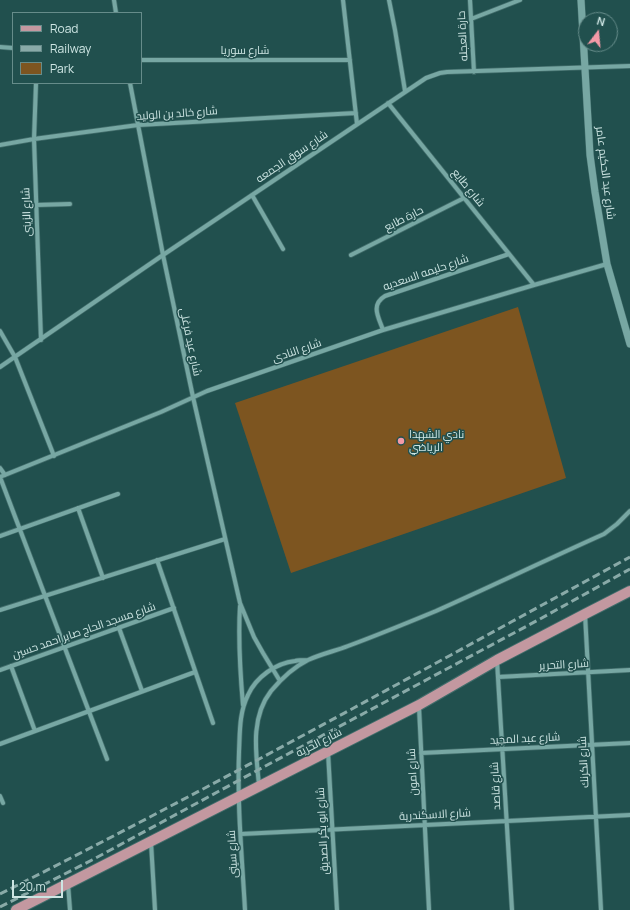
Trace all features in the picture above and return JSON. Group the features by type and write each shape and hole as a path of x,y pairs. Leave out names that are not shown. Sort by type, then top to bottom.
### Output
{"main road":[{"name":"شارع الحريه","path":"16,910 419,706 497,660 630,592"}],"street":[{"path":"114,0 116,12"},
{"path":"343,0 357,124"},
{"path":"389,0 405,91"},
{"name":"حارة العجله","path":"470,0 474,72"},
{"path":"504,6 505,0"},
{"path":"471,19 520,0"},
{"name":"شارع عبد الحكيم عامر","path":"581,0 590,155 595,192 607,264 630,344"},
{"path":"0,47 12,48"},
{"name":"شارع سوريا","path":"142,60 350,60"},
{"name":"شارع سوق الجمعه","path":"0,368 163,255 426,78 440,73 630,66"},
{"name":"شارع الزينى","path":"36,84 34,139 41,340"},
{"name":"شارع عيد فرغلى","path":"130,84 163,255 193,397 240,603 254,637 280,681"},
{"name":"شارع طايع","path":"388,103 534,285"},
{"name":"شارع خالد بن الوليد","path":"0,145 138,125 356,113"},
{"path":"252,195 283,249"},
{"name":"حارة طابع","path":"351,255 464,198"},
{"path":"36,205 70,204"},
{"name":"شارع حليمه السعديه","path":"383,330 377,312 380,299 509,254"},
{"name":"شارع النادى","path":"0,477 214,389 383,330 607,264"},
{"path":"0,331 15,357 54,456"},
{"path":"0,468 5,475"},
{"path":"0,477 107,759"},
{"path":"0,536 118,494"},
{"path":"78,508 103,578"},
{"path":"259,786 256,728 259,715 271,692 280,681 298,666 308,660 348,646 435,611 604,534 630,511"},
{"path":"0,610 226,539"},
{"path":"157,560 213,723"},
{"name":"شارع عيد فرغلى","path":"240,603 239,655 244,706"},
{"name":"شارع مسجد الحاج صابر احمد حسين","path":"0,670 174,608"},
{"name":"شارع الكرنك","path":"585,614 601,910"},
{"path":"119,628 142,691"},
{"path":"244,706 248,694 256,683 272,669 284,663 308,660"},
{"name":"شارع قاصد","path":"497,660 512,910"},
{"path":"11,666 35,731"},
{"name":"شارع التحرير","path":"498,677 630,670"},
{"path":"0,744 195,672"},
{"name":"شارع سيتى","path":"244,706 239,731 239,797 245,910"},
{"name":"شارع امون","path":"419,706 429,910"},
{"name":"شارع عبد المجيد","path":"421,753 630,743"},
{"name":"شارع ابو بكر الصديق","path":"328,752 337,910"},
{"path":"0,796 3,803"},
{"name":"شارع الاسكندرية","path":"241,834 630,815"},
{"path":"151,842 155,910"},
{"path":"68,883 70,910"}],"green space":[{"name":"نادي الشهدا الرياضي","path":"518,307 566,478 291,573 235,403"}],"railway":[{"path":"0,894 238,770 630,557"},
{"path":"0,907 92,860 630,569"}],"place":[{"name":"نادي الشهدا الرياضي","path":"401,441"}]}
